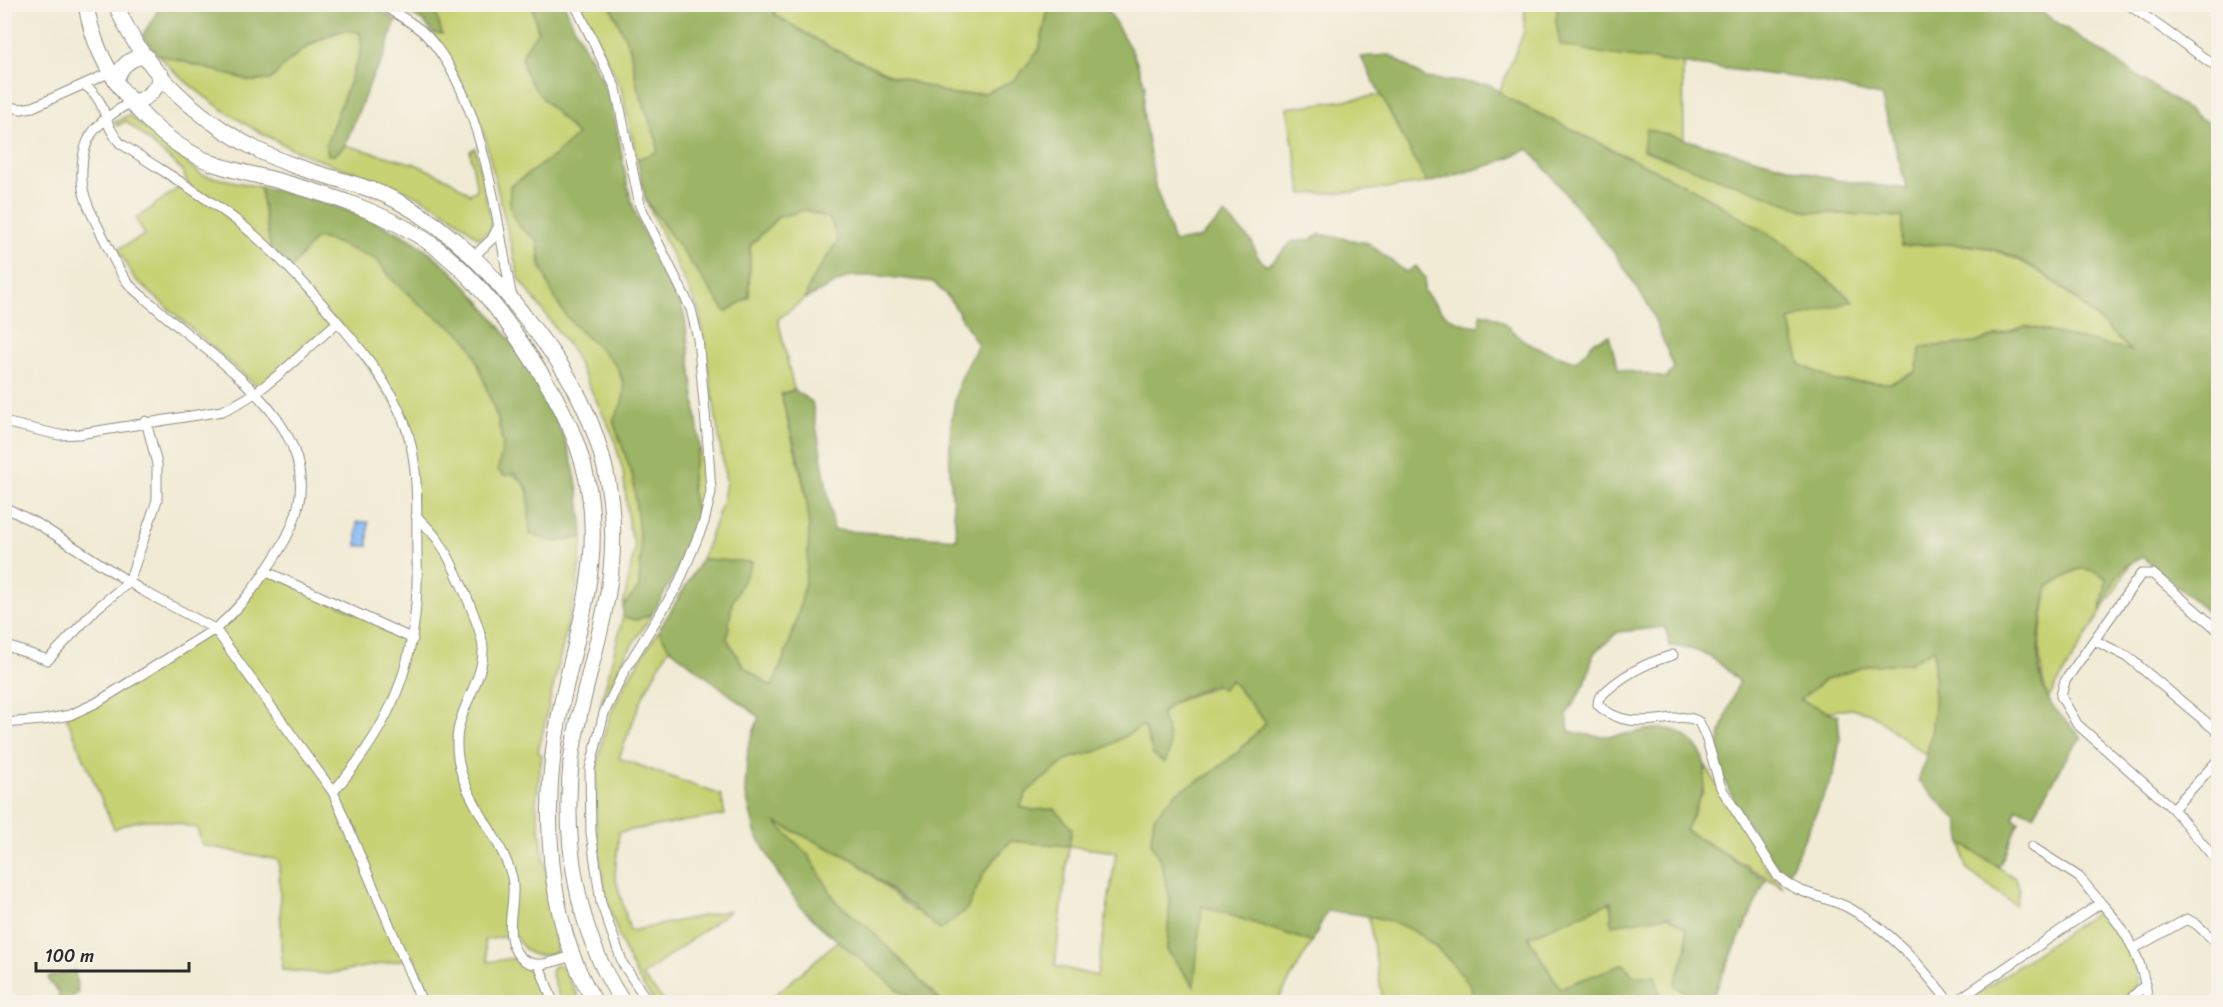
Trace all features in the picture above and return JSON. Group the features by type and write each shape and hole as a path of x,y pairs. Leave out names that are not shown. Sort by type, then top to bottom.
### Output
{"main road":[{"path":"86,4 96,41 114,76 131,102 163,132 198,156 225,167 352,203 390,220 435,248 466,274 493,305 540,372 568,420 581,455 592,522 586,599 560,708 550,785 555,876 564,930 572,956 595,1002"},
{"path":"116,4 125,25 161,75 188,105 237,140 286,163 389,196 434,224 474,256 513,300 572,383 598,441 609,484 613,525 609,583 573,752 571,828 576,879 588,930 599,958 623,1002"},
{"path":"114,76 129,61 146,56"},
{"path":"131,102 148,96 158,85 161,75"}],"street":[{"path":"382,4 421,30 441,54 454,78 484,152 513,300"},
{"path":"575,4 616,89 640,206 693,316 698,339 708,445 711,492 704,522 678,585 625,670 604,713 590,770 591,833 601,903 614,945 648,1002"},
{"path":"2128,4 2218,68"},
{"path":"4,106 21,109 33,107 114,76"},
{"path":"86,86 97,94 104,107 108,130 120,143 240,224 290,269 338,322 381,378 401,415 414,462 418,585 413,639 406,672 395,699 369,746 333,792"},
{"path":"4,723 70,715 96,703 215,629 249,597 292,531 299,506 301,485 295,446 283,424 255,393 128,283 82,191 83,152 88,138 105,118 131,102"},
{"path":"474,256 492,240 497,226"},
{"path":"4,422 59,435 96,432 146,421 222,411 255,393 338,322"},
{"path":"4,645 48,660 97,608 129,582 153,517 158,491 157,464 146,421"},
{"path":"4,507 38,524 129,582 215,629 333,792 422,1002"},
{"path":"416,516 441,544 480,634 482,663 457,728 456,747 466,791 500,844 507,861 513,882 511,934 514,949 522,958 539,965 572,956"},
{"path":"265,572 413,639"},
{"path":"2218,630 2157,578 2146,572 2134,579 2065,681 2062,689 2063,704 2088,735 2173,809 2218,862"},
{"path":"2094,640 2128,657 2218,732"},
{"path":"1673,655 1647,663 1622,679 1599,698 1598,705 1607,712 1636,723 1685,718 1699,722 1706,737 1721,788 1778,876 1789,886 1840,904 1875,925 1910,955 1949,1002"},
{"path":"2173,809 2218,760"},
{"path":"2032,847 2079,877 2120,925 2133,949 2146,984 2148,1002"},
{"path":"1955,1002 2101,903"},
{"path":"2133,949 2187,919 2218,944"},
{"path":"539,965 553,1002"},
{"path":"2127,1002 2146,984"}],"green space":[{"path":"162,4 373,5 396,21 384,57 374,73 345,145 335,155 328,155 326,144 362,49 360,33 336,32 323,37 299,52 270,80 251,81 157,54 142,36"},
{"path":"1044,4 1048,10 1039,50 1015,80 985,93 953,95 891,75 829,47 775,15 773,5"},
{"path":"394,5 433,5 442,34 433,33 424,22"},
{"path":"433,5 532,5 538,31 532,42 562,117 577,135 555,155 510,186 518,226 538,241 540,267 617,367 626,391 621,409 613,420 633,477 641,551 639,588 623,606 635,547 629,526 623,471 613,435 572,351 519,278 483,130 468,94 433,33 442,34"},
{"path":"532,5 565,5 575,30 601,78 615,118 633,206 643,233 676,294 685,319 700,448 692,474 693,499 698,517 675,574 652,614 636,620 623,617 623,606 639,588 641,551 633,477 613,420 622,402 624,387 621,374 613,362 578,329 561,308 546,281 538,241 518,224 510,206 510,187 555,155 577,135 533,87 523,65 524,52 538,31"},
{"path":"580,5 610,5 630,48 638,89 657,141 657,153 637,159 621,88"},
{"path":"610,5 773,5 775,15 829,47 891,75 953,95 985,93 1015,80 1039,50 1048,11 1044,5 1105,5 1134,55 1145,85 1143,111 1155,185 1174,242 1200,238 1225,214 1252,242 1256,254 1265,265 1272,262 1293,241 1310,240 1320,234 1368,243 1406,272 1416,266 1425,278 1424,291 1453,320 1479,326 1481,313 1489,315 1499,319 1533,345 1576,361 1595,341 1609,335 1618,369 1666,378 1674,368 1650,308 1616,255 1529,149 1494,164 1427,183 1361,57 1390,55 1425,78 1490,85 1509,99 1697,191 1785,244 1853,301 1789,320 1800,364 1835,381 1891,383 1916,372 1921,347 1975,343 2026,326 2131,351 2067,291 2032,266 2012,256 1971,245 1901,246 1902,217 1809,212 1643,150 1646,129 1836,180 1907,189 1881,96 1799,78 1606,54 1560,45 1556,21 1558,5 2031,5 2218,130 2218,621 2143,557 2121,572 2111,587 2100,612 2107,579 2098,573 2083,569 2077,570 2048,587 2039,643 2039,672 2051,704 2082,738 2071,750 2034,815 2017,808 2013,818 2019,821 1999,867 1962,844 1958,820 1918,781 1931,732 1934,699 1934,649 1909,663 1869,665 1824,680 1800,700 1838,716 1840,740 1834,773 1786,879 1732,797 1719,762 1718,748 1721,731 1739,681 1708,656 1691,649 1670,646 1665,627 1618,632 1594,653 1585,684 1567,714 1569,731 1606,736 1660,728 1677,731 1686,737 1702,755 1705,777 1700,799 1685,830 1766,880 1710,1002 1690,1002 1693,995 1674,986 1687,948 1686,929 1668,916 1612,925 1611,902 1528,937 1560,988 1624,964 1633,976 1655,976 1660,992 1640,1002 1473,1002 1473,993 1469,985 1443,954 1415,932 1384,919 1327,911 1312,942 1202,906 1194,986 1167,950 1170,899 1161,862 1151,842 1154,817 1176,793 1210,774 1237,753 1266,723 1231,680 1222,689 1214,684 1172,703 1161,714 1169,746 1164,763 1153,754 1144,725 1101,750 1068,759 1027,792 1020,807 1033,810 1055,809 1072,829 1069,846 1010,841 985,871 967,909 940,930 854,860 775,822 809,856 837,903 871,930 942,1002 914,1002 822,928 801,907 781,879 755,832 745,791 748,747 759,717 669,648 659,630 702,559 752,562 732,603 727,639 744,667 772,687 797,619 808,550 809,526 805,487 781,394 794,390 812,402 834,530 957,539 951,482 951,426 960,382 978,345 950,299 933,282 880,276 850,276 805,299 811,281 838,241 830,219 806,210 778,217 750,246 749,297 726,312 645,199 637,159 657,152 657,141 638,89 630,48"},
{"path":"1525,5 1558,5 1556,21 1597,52 1683,64 1684,139 1646,129 1809,212 1903,217 1901,246 1935,244 1983,247 2013,258 2051,279 2132,352 2026,326 1975,343 1921,347 1916,372 1891,383 1835,381 1799,364 1789,320 1852,300 1785,244 1697,191 1499,92 1524,32"},
{"path":"349,29 361,33 362,48 326,144 335,155 345,145 415,164 450,180 470,194 477,190 470,151 475,148 491,220 491,230 478,238 435,205 413,194 320,160 276,141 239,120 204,96 157,54 251,81 270,80 306,48"},
{"path":"1381,95 1427,183 1353,192 1302,194 1287,108"},
{"path":"129,115 202,175 260,187 271,251 297,260 316,238 329,240 376,259 393,280 420,305 464,336 473,350 498,420 503,445 498,470 519,478 528,493 530,534 556,542 583,537 577,584 538,752 542,755 536,802 557,952 543,955 532,954 523,948 515,935 484,940 488,962 515,958 535,970 546,1002 432,1002 414,956 327,974 282,970 279,860 202,845 197,828 174,823 155,820 136,821 114,829 66,716 215,629 265,571 413,639 416,491 401,415 338,322 260,389 135,279 118,249 145,235 136,219 182,185 191,191 182,170 126,121 117,126 115,122"},
{"path":"260,187 318,201 392,229 434,256 459,278 505,334 525,364 558,424 575,473 583,537 553,542 530,534 528,488 515,473 504,476 498,470 503,445 498,420 473,350 464,336 420,305 393,280 376,259 329,240 316,238 290,269 271,251"},
{"path":"645,199 726,311 749,297 750,246 778,217 806,210 830,219 838,241 811,281 805,299 778,319 794,390 781,394 806,497 810,546 804,595 798,618 772,687 744,667 727,639 732,603 752,563 702,559 722,504 726,482 708,366 699,311"},
{"path":"700,448 704,478 698,517 691,482"},
{"path":"2133,560 2048,699 2041,669 2040,643 2048,587 2077,570 2090,570 2098,573 2107,579 2101,609 2117,575"},
{"path":"652,614 624,657 600,707 623,617 636,620"},
{"path":"659,630 669,648 643,696 619,758 721,795 725,815 619,832 615,876 630,931 731,910 642,976 665,1002 655,1002 637,976 622,946 602,874 597,837 596,800 598,766 608,721 627,680"},
{"path":"1934,648 1935,714 1928,757 1870,713 1854,709 1827,711 1800,700 1824,680 1869,665 1909,663"},
{"path":"1231,680 1266,723 1237,753 1210,774 1151,842 1161,862 1170,899 1167,950 1193,985 1201,905 1312,942 1277,1002 942,1002 871,930 837,903 809,856 773,821 854,860 913,911 967,909 985,871 1010,841 1069,846 1055,809 1033,810 1020,807 1026,792 1068,759 1101,750 1144,725 1153,754 1169,735 1161,715 1172,703","holes":["1069,846 1116,852 1097,976 1055,966"]},
{"path":"1706,766 1767,869 1784,888 1685,830 1703,792"},
{"path":"1962,844 2015,878 2020,889 2015,905 1966,869"},
{"path":"1611,902 1612,925 1668,916 1686,929 1687,948 1674,986 1693,995 1690,1002 1640,1002 1660,992 1632,977 1621,974 1600,974 1560,988 1528,937"},
{"path":"2104,912 2121,936 2132,957 2138,976 2136,987 2122,1002 1965,1002 2094,914"},
{"path":"1368,914 1385,917 1402,924 1429,942 1460,972 1473,993 1473,1002 1383,1002"},
{"path":"838,941 914,1002 767,1002"},
{"path":"554,966 562,966 581,1002 561,1002 551,972"},
{"path":"75,971 78,993 65,1002 54,1002 59,997 59,992 49,982 48,977"}],"water":[{"path":"357,522 368,522 368,546 357,546"}]}
